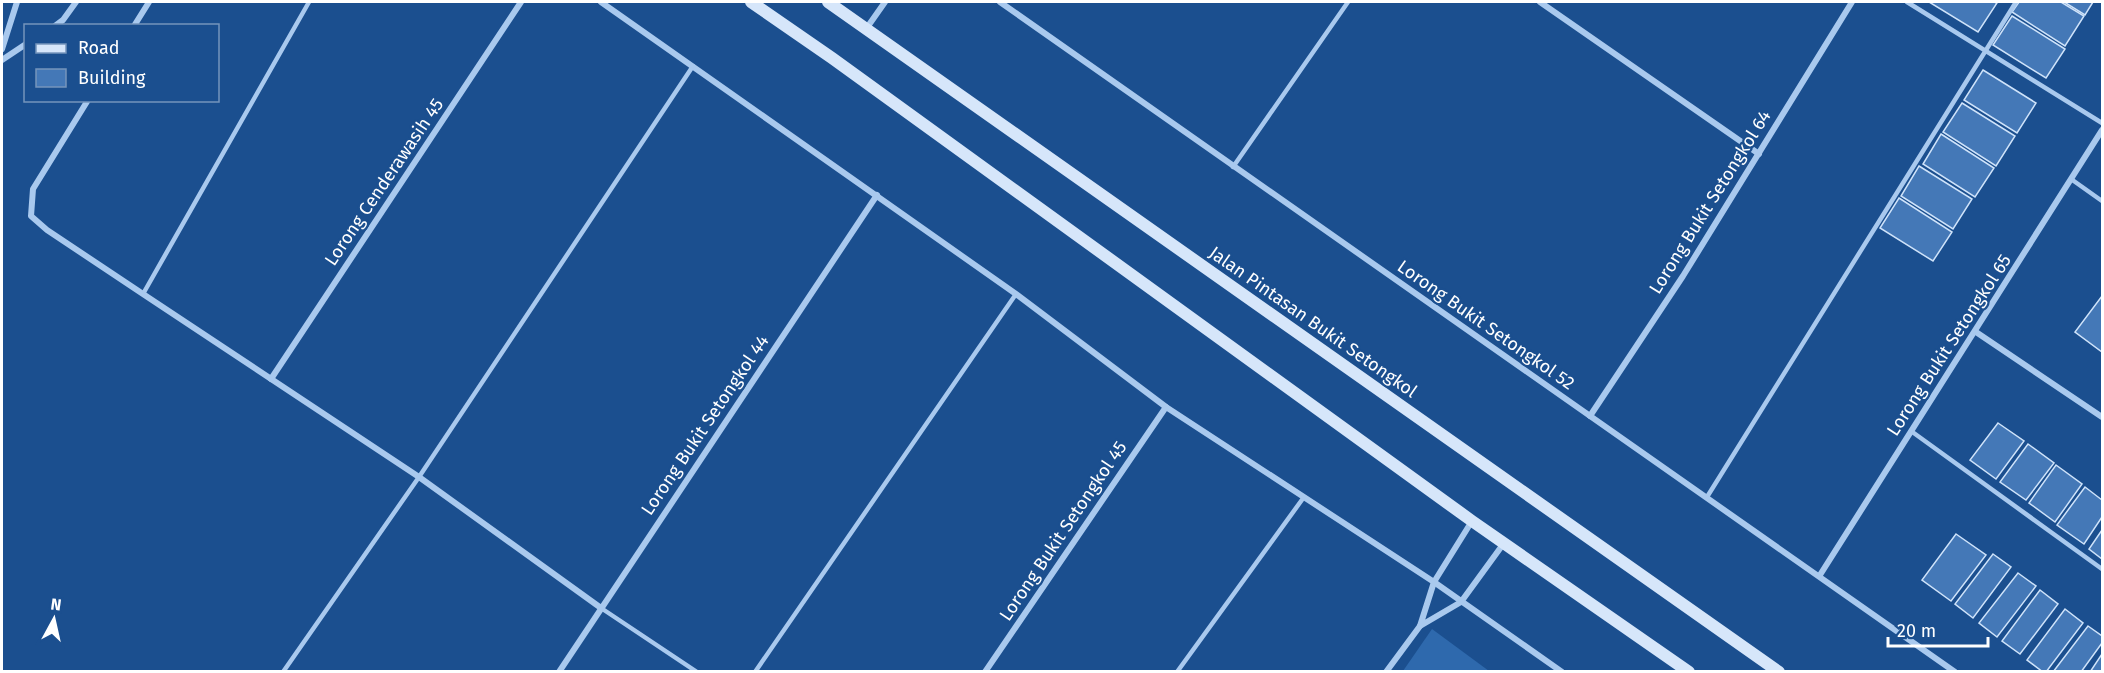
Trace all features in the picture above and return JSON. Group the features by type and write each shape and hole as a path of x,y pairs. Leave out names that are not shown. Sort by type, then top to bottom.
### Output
{"main road":[{"path":"751,2 1504,543 1689,672"},
{"name":"Jalan Pintasan Bukit Setongkol","path":"828,2 1779,672"}],"street":[{"path":"2,50 17,2"},
{"path":"58,24 76,2"},
{"path":"135,24 149,2"},
{"name":"Lorong Cenderawasih 45","path":"271,379 521,2"},
{"path":"601,2 1016,294 1166,407 1434,582 1562,672"},
{"name":"Lorong Bukit Setongkol 52","path":"1000,2 1820,575 1955,672"},
{"path":"1540,2 1759,154"},
{"name":"Lorong Bukit Setongkol 64","path":"1590,416 1689,266 1852,2"},
{"path":"866,29 884,4"},
{"path":"2,60 24,45"},
{"path":"87,102 33,189 31,216 47,230 419,477 601,608"},
{"name":"Lorong Bukit Setongkol 65","path":"1820,575 2103,130"},
{"name":"Lorong Bukit Setongkol 44","path":"559,672 877,195"},
{"path":"1976,332 2103,417"},
{"name":"Lorong Bukit Setongkol 45","path":"985,672 1166,407"},
{"path":"1386,672 1420,626 1434,582 1472,520"},
{"path":"1420,626 1461,602 1504,543"}],"lane":[{"path":"143,294 309,2"},
{"path":"1233,167 1348,2"},
{"path":"1907,2 2103,123"},
{"path":"1707,497 2016,2"},
{"path":"283,672 419,477 693,66"},
{"path":"2071,179 2103,201"},
{"path":"755,672 1016,294"},
{"path":"1911,431 2103,569"},
{"path":"1177,672 1304,496"},
{"path":"601,608 698,672"}],"shaded area":[{"path":"1432,629 1489,671 1403,671"}],"building":[{"path":"1929,2 1994,2 1997,3 1978,32"},
{"path":"2019,2 2061,2 2084,16 2065,46 2012,12"},
{"path":"2064,2 2093,2 2085,15"},
{"path":"2012,16 2065,49 2046,78 1993,45"},
{"path":"1983,70 2036,103 2017,133 1964,100"},
{"path":"1962,103 2015,136 1996,166 1943,132"},
{"path":"1941,134 1994,168 1975,197 1923,164"},
{"path":"1919,166 1972,199 1953,229 1901,196"},
{"path":"1899,198 1952,232 1933,261 1880,228"},
{"path":"2102,296 2102,352 2075,332"},
{"path":"1998,423 2024,441 1996,479 1970,460"},
{"path":"2028,444 2054,463 2026,500 2000,482"},
{"path":"2056,465 2082,484 2055,522 2029,503"},
{"path":"2085,487 2102,500 2102,517 2084,544 2057,525"},
{"path":"2102,530 2102,559 2089,549"},
{"path":"1956,534 1986,555 1951,601 1922,580"},
{"path":"1993,554 2011,567 1973,618 1955,604"},
{"path":"2018,573 2036,586 1997,637 1979,623"},
{"path":"2040,590 2058,604 2020,654 2002,641"},
{"path":"2065,609 2083,623 2046,672 2043,672 2027,660"},
{"path":"2088,626 2102,636 2102,643 2081,672 2053,672"},
{"path":"2102,654 2102,672 2090,672"}]}
